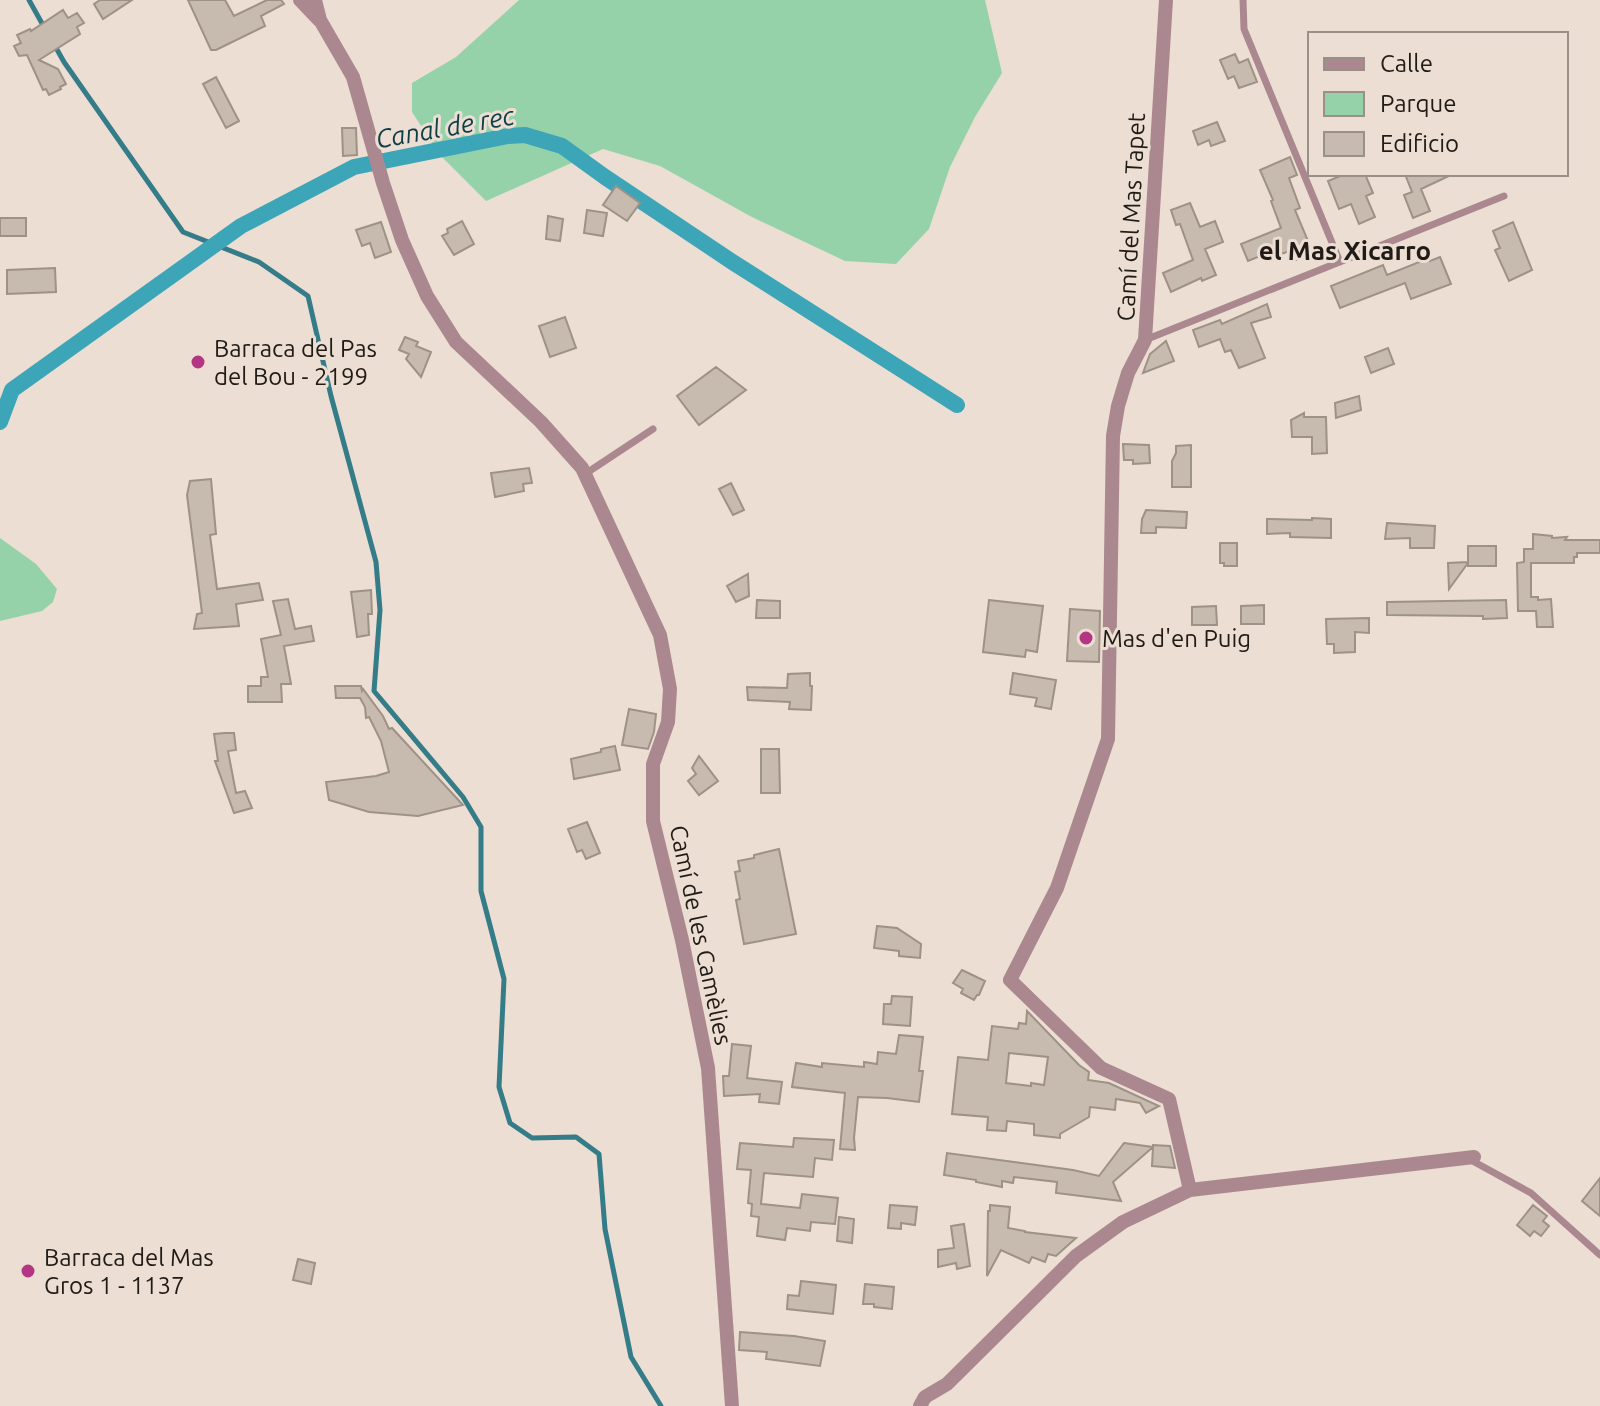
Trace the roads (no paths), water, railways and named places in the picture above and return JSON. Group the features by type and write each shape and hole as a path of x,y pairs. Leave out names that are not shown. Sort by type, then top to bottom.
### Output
{"street":[{"path":"300,0 320,20"},
{"name":"Camí de les Camèlies","path":"315,0 320,20 353,77 402,240 427,296 456,342 541,422 582,468 660,635 670,689 668,722 653,764 653,821 682,940 708,1068 732,1406"},
{"name":"Camí del Mas Tapet","path":"1166,0 1145,340 1128,373 1113,436 1108,739 1057,888 1010,980 1101,1068 1169,1099 1190,1190"},
{"path":"920,1406 925,1397 947,1384 1076,1256 1123,1222 1190,1190 1470,1157"}],"lane":[{"path":"1243,0 1244,29 1340,262"},
{"path":"1145,340 1504,196"},
{"path":"585,474 653,429"},
{"path":"1470,1157 1531,1193 1600,1255"}],"waterway":[{"path":"29,0 44,27"},
{"path":"55,46 183,232 259,262 308,296 331,396 376,562 380,610 374,691 463,797 481,827 481,891 504,979 499,1087 510,1123 532,1138 576,1137 599,1154 605,1229 631,1357 661,1406"},
{"name":"Canal de rec","path":"0,422 12,390 241,226 354,167 525,135 562,146 734,263 957,405"}],"place":[{"name":"Barraca del Pas del Bou - 2199","path":"198,362"},
{"name":"Mas d'en Puig","path":"1086,638"},
{"name":"Barraca del Mas Gros 1 - 1137","path":"28,1271"}],"district":[{"name":"el Mas Xicarro","path":"1345,250"}]}
